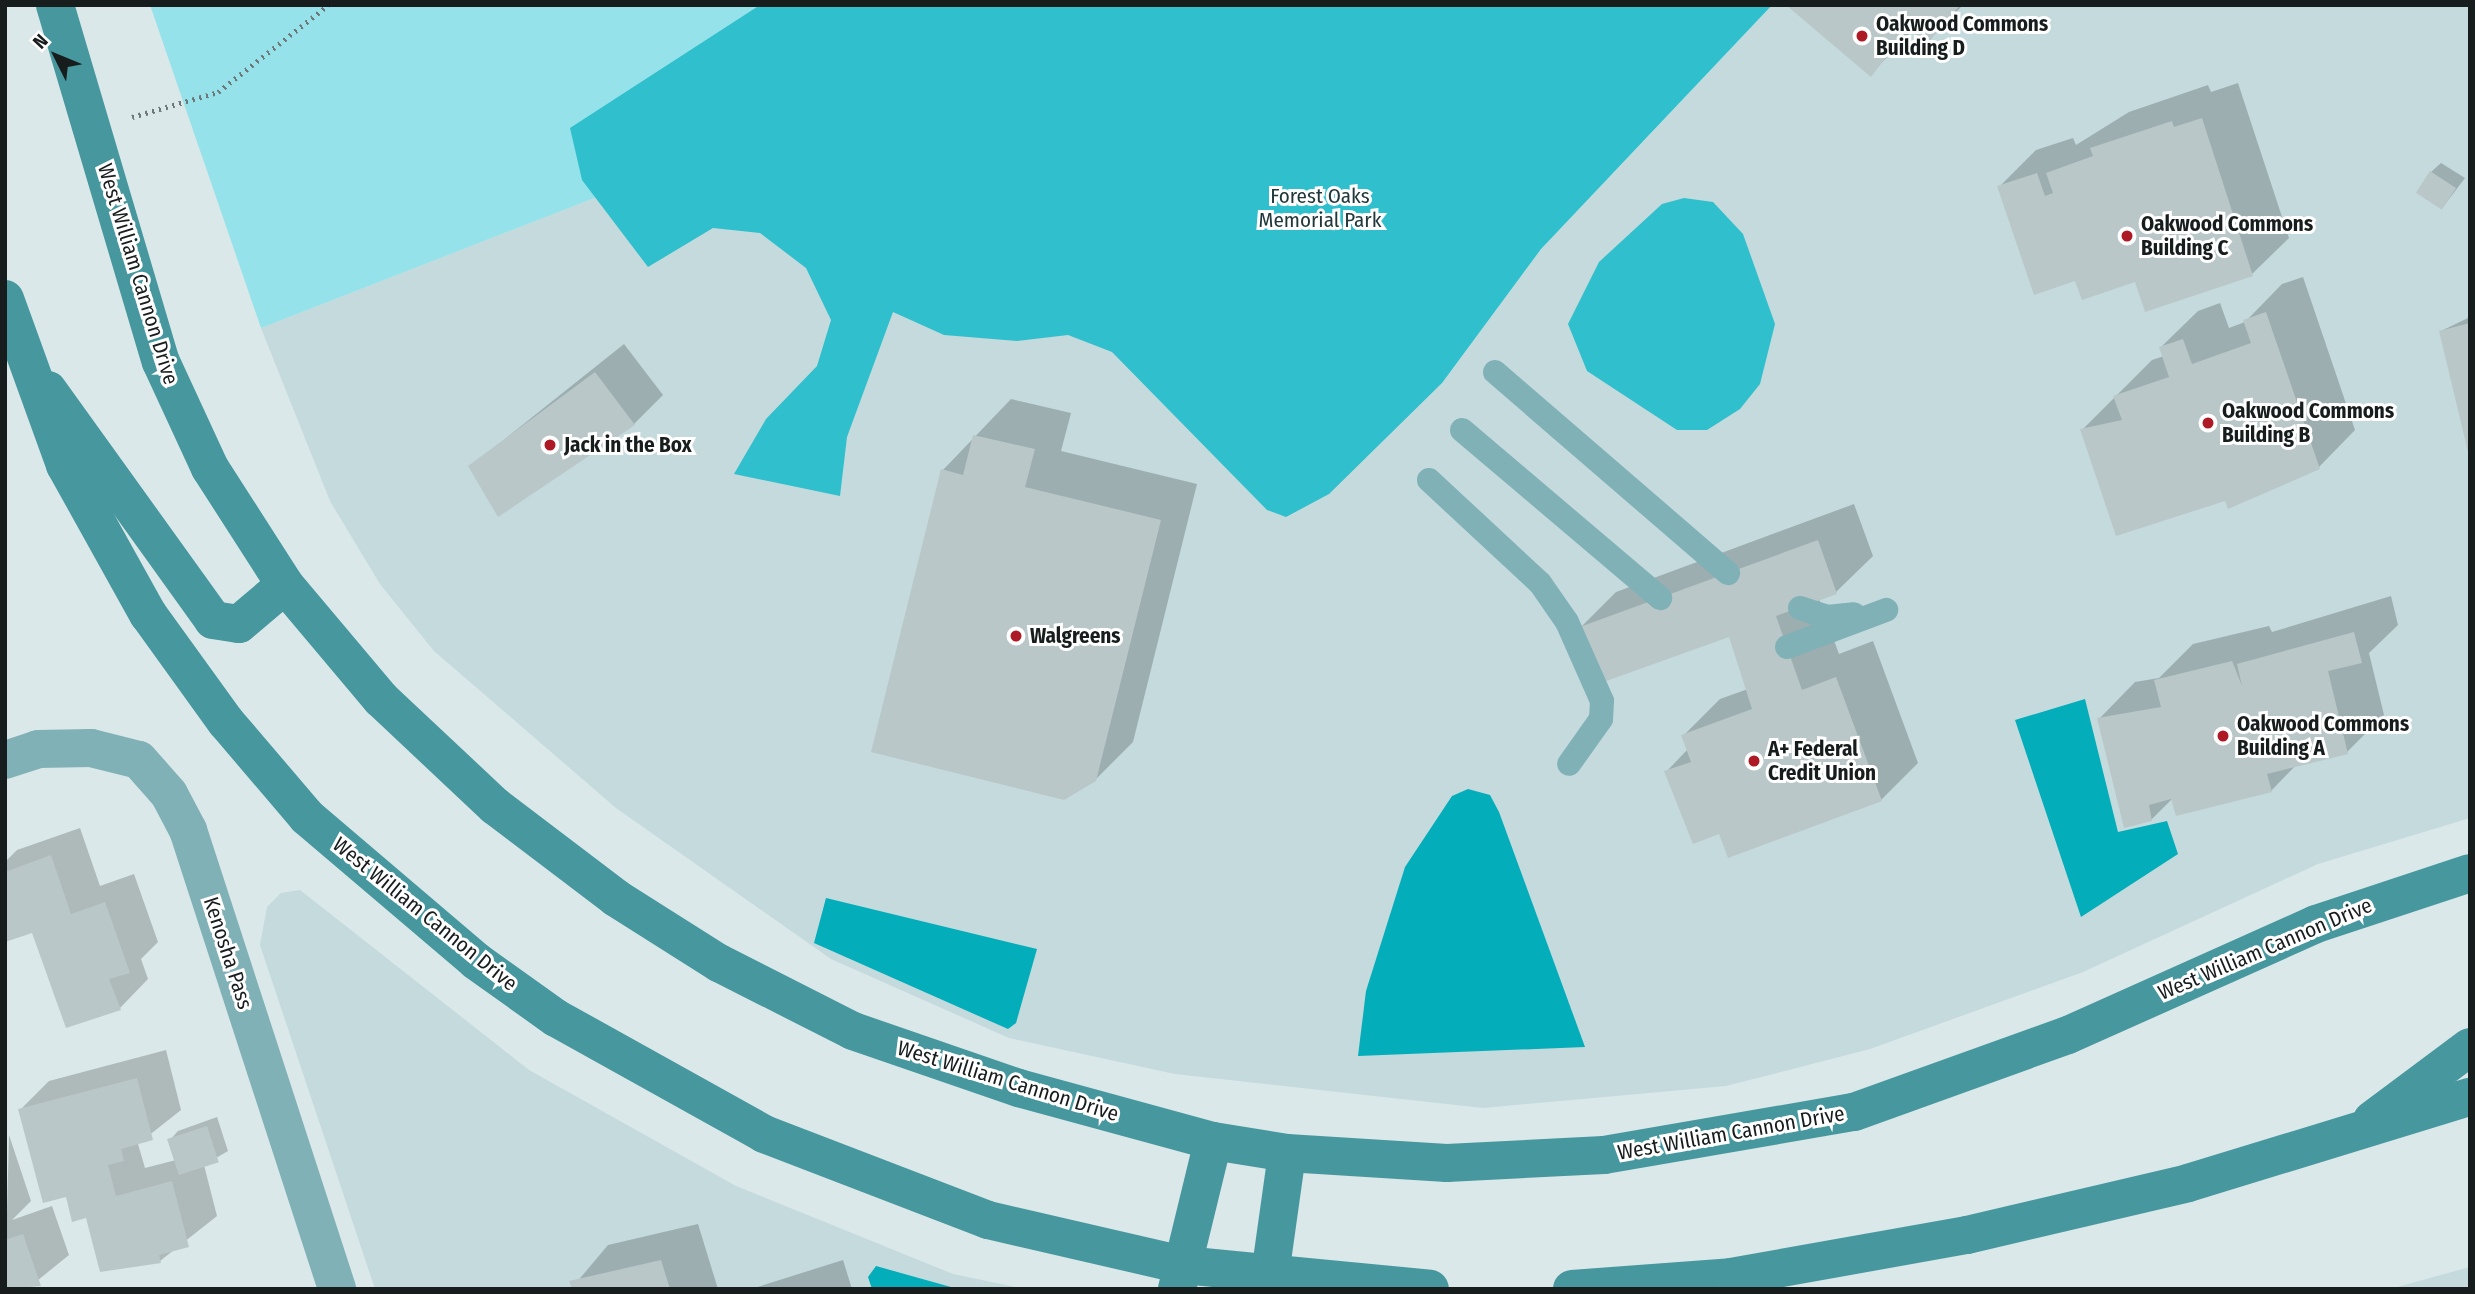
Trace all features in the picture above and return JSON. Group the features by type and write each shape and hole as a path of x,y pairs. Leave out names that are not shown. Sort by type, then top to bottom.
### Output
{"main road":[{"name":"West William Cannon Drive","path":"55,5 161,362 210,468 285,584 381,699 495,806 616,898 744,978 853,1031 1019,1088 1213,1141 1287,1153 1447,1163 1604,1154 1854,1112 2068,1035 2316,923 2470,873"},
{"name":"West William Cannon Drive","path":"5,299 16,346 71,477 148,614 226,722 307,817 476,961 556,1018 764,1134 988,1220 1180,1277 1430,1289"},
{"path":"16,346 116,475 213,620 239,624 285,584"},
{"path":"2357,1132 2470,1048"},
{"path":"1572,1289 1731,1277 1967,1235 2189,1183 2470,1097"},
{"path":"1180,1277 1213,1141"},
{"path":"1270,1281 1287,1153"}],"street":[{"name":"Kenosha Pass","path":"5,760 38,749 91,748 139,760 169,794 188,830 337,1289"}],"lane":[{"path":"1495,372 1728,573"},
{"path":"1462,430 1660,598"},
{"path":"1429,480 1540,583 1567,622 1602,701 1601,719 1569,764"},
{"path":"1787,647 1886,610 1827,617 1800,608"}],"path":[{"path":"132,117 218,92 328,5"}],"shaded area":[{"path":"1772,5 2470,5 2470,818 2318,864 2083,972 1870,1049 1726,1086 1483,1108 1175,1074 1009,1038 831,959 616,808 434,651 380,584 330,501 261,328 889,83 1442,383 1541,249"},
{"path":"2085,699 2118,832 2167,821 2178,854 2081,917 2015,720"},
{"path":"1468,789 1490,795 1499,812 1585,1047 1358,1056 1366,991 1405,867 1452,796"},
{"path":"300,890 529,1070 736,1186 953,1274 1025,1289 375,1289 260,945 267,907 281,893"},
{"path":"826,898 1037,949 1016,1023 1008,1029 814,943"},
{"path":"876,1266 958,1289 872,1289 868,1277"},
{"path":"2470,1267 2470,1289 2390,1289"}],"green space":[{"name":"Forest Oaks Memorial Park","path":"150,5 1772,5 1541,249 1442,383 889,83 261,328"},
{"name":"Forest Oaks Memorial Park","path":"760,5 1772,5 1541,249 1442,383 1329,494 1286,517 1267,510 1112,352 1068,335 1017,341 944,335 893,312 847,437 840,496 734,474 766,419 817,366 831,320 806,268 760,233 713,228 648,267 582,180 570,128"},
{"path":"1684,198 1713,202 1743,234 1775,324 1760,384 1740,409 1707,430 1677,430 1587,371 1568,324 1599,262 1662,204"}],"building":[{"name":"Oakwood Commons Building D","path":"1786,5 1960,5 1927,44 1908,28 1871,77"},
{"name":"Oakwood Commons Building C","path":"2202,118 2253,276 2145,312 2135,282 2082,300 2075,281 2034,295 1997,186 2037,173 2045,196 2053,193 2046,173 2093,156 2090,148 2172,121 2174,127"},
{"path":"2430,171 2456,188 2442,210 2416,193"},
{"name":"Oakwood Commons Building B","path":"2266,312 2320,469 2228,509 2225,501 2116,536 2080,429 2122,420 2113,396 2169,377 2159,347 2183,339 2192,364 2251,343 2243,320"},
{"path":"2470,323 2470,456 2469,456 2439,331"},
{"name":"Jack in the Box","path":"595,372 635,425 498,517 468,466"},
{"name":"Walgreens","path":"973,435 1035,449 1025,487 1161,520 1096,781 1064,800 871,752 941,469 963,475"},
{"path":"1818,540 1837,594 1776,616 1802,690 1836,677 1882,801 1728,858 1719,834 1693,844 1664,771 1691,762 1681,735 1752,709 1729,637 1598,684 1577,628"},
{"name":"Oakwood Commons Building A","path":"2354,632 2362,663 2328,671 2348,754 2267,774 2272,792 2176,816 2171,799 2149,805 2152,821 2124,828 2097,718 2161,707 2154,680 2232,661 2242,686 2237,664"},
{"path":"51,855 71,914 105,902 130,973 109,979 121,1010 66,1028 32,933 5,942 5,872"},
{"path":"137,1078 153,1140 121,1149 124,1161 108,1165 116,1196 172,1181 189,1247 159,1255 161,1263 100,1272 86,1218 72,1222 66,1197 43,1203 18,1109"},
{"path":"207,1126 219,1162 179,1175 167,1139"},
{"path":"23,1234 41,1286 5,1289 5,1240"},
{"path":"661,1260 670,1289 572,1289 569,1281"}],"place":[{"name":"Oakwood Commons Building D","path":"1862,36"},
{"name":"Oakwood Commons Building C","path":"2127,236"},
{"name":"Oakwood Commons Building B","path":"2208,423"},
{"name":"Jack in the Box","path":"550,445"},
{"name":"Walgreens","path":"1016,636"},
{"name":"Oakwood Commons Building A","path":"2223,736"},
{"name":"A+ Federal Credit Union","path":"1754,761"}]}
